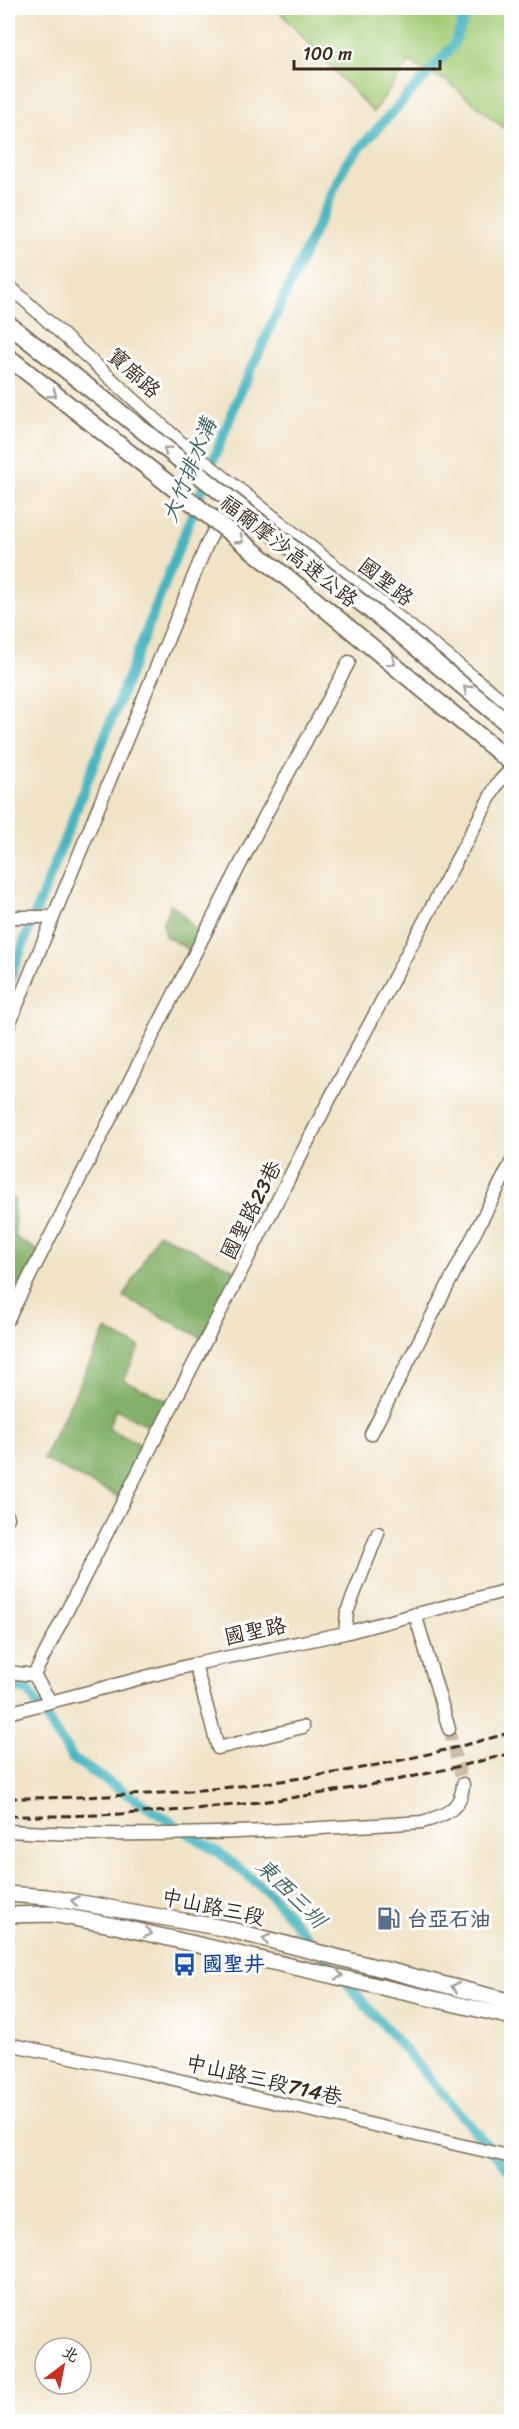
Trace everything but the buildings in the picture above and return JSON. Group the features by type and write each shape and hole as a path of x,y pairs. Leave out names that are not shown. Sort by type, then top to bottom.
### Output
{"highway":[{"name":"福爾摩沙高速公路","path":"8,324 350,594 512,727"},
{"name":"福爾摩沙高速公路","path":"8,357 313,598 512,763"}],"main road":[{"name":"中山路三段","path":"8,1894 46,1897 224,1924 512,2002"},
{"name":"中山路三段","path":"8,1915 52,1914 218,1954 512,2017"},
{"path":"218,1954 224,1924"}],"street":[{"name":"寶廍路","path":"8,285 185,446 236,488"},
{"name":"國聖路","path":"236,488 512,708"},
{"path":"8,1027 207,544 236,488"},
{"path":"8,1319 265,816 349,662"},
{"name":"國聖路23巷","path":"34,1675 326,1106 497,784 512,768"},
{"path":"8,917 53,917"},
{"path":"371,1434 512,1161"},
{"path":"345,1633 347,1612 378,1533"},
{"name":"國聖路","path":"8,1713 195,1664 345,1633 510,1587"},
{"path":"415,1614 450,1729"},
{"path":"195,1664 218,1748 303,1727"},
{"path":"8,1672 34,1675 50,1701"},
{"path":"8,1831 87,1835 231,1834 422,1822 450,1812 458,1803 463,1784"},
{"name":"中山路三段714巷","path":"8,2044 512,2157"}],"green space":[{"path":"276,8 511,8 511,134 448,82 409,62 373,112"},
{"path":"171,904 202,936 193,952 165,936 163,921"},
{"path":"8,1194 14,1199 15,1237 40,1252 22,1288 8,1279"},
{"path":"158,1233 235,1270 206,1340 124,1297"},
{"path":"106,1330 140,1347 123,1380 173,1403 159,1431 116,1409 108,1428 150,1449 124,1500 43,1459"}],"waterway":[{"name":"大竹排水溝","path":"8,983 239,395 346,163 453,46 469,8"},
{"name":"東西三圳","path":"8,1687 28,1690 73,1759 225,1857 269,1893 512,2174"}],"tunnel":[{"path":"449,1729 463,1784"}],"railway":[{"path":"8,1798 136,1795 262,1783 387,1763 512,1732"},
{"path":"8,1816 135,1813 262,1802 387,1782 512,1753"}],"place":[{"name":"台亞石油","path":"389,1919"},
{"name":"國聖井","path":"184,1964"}]}
